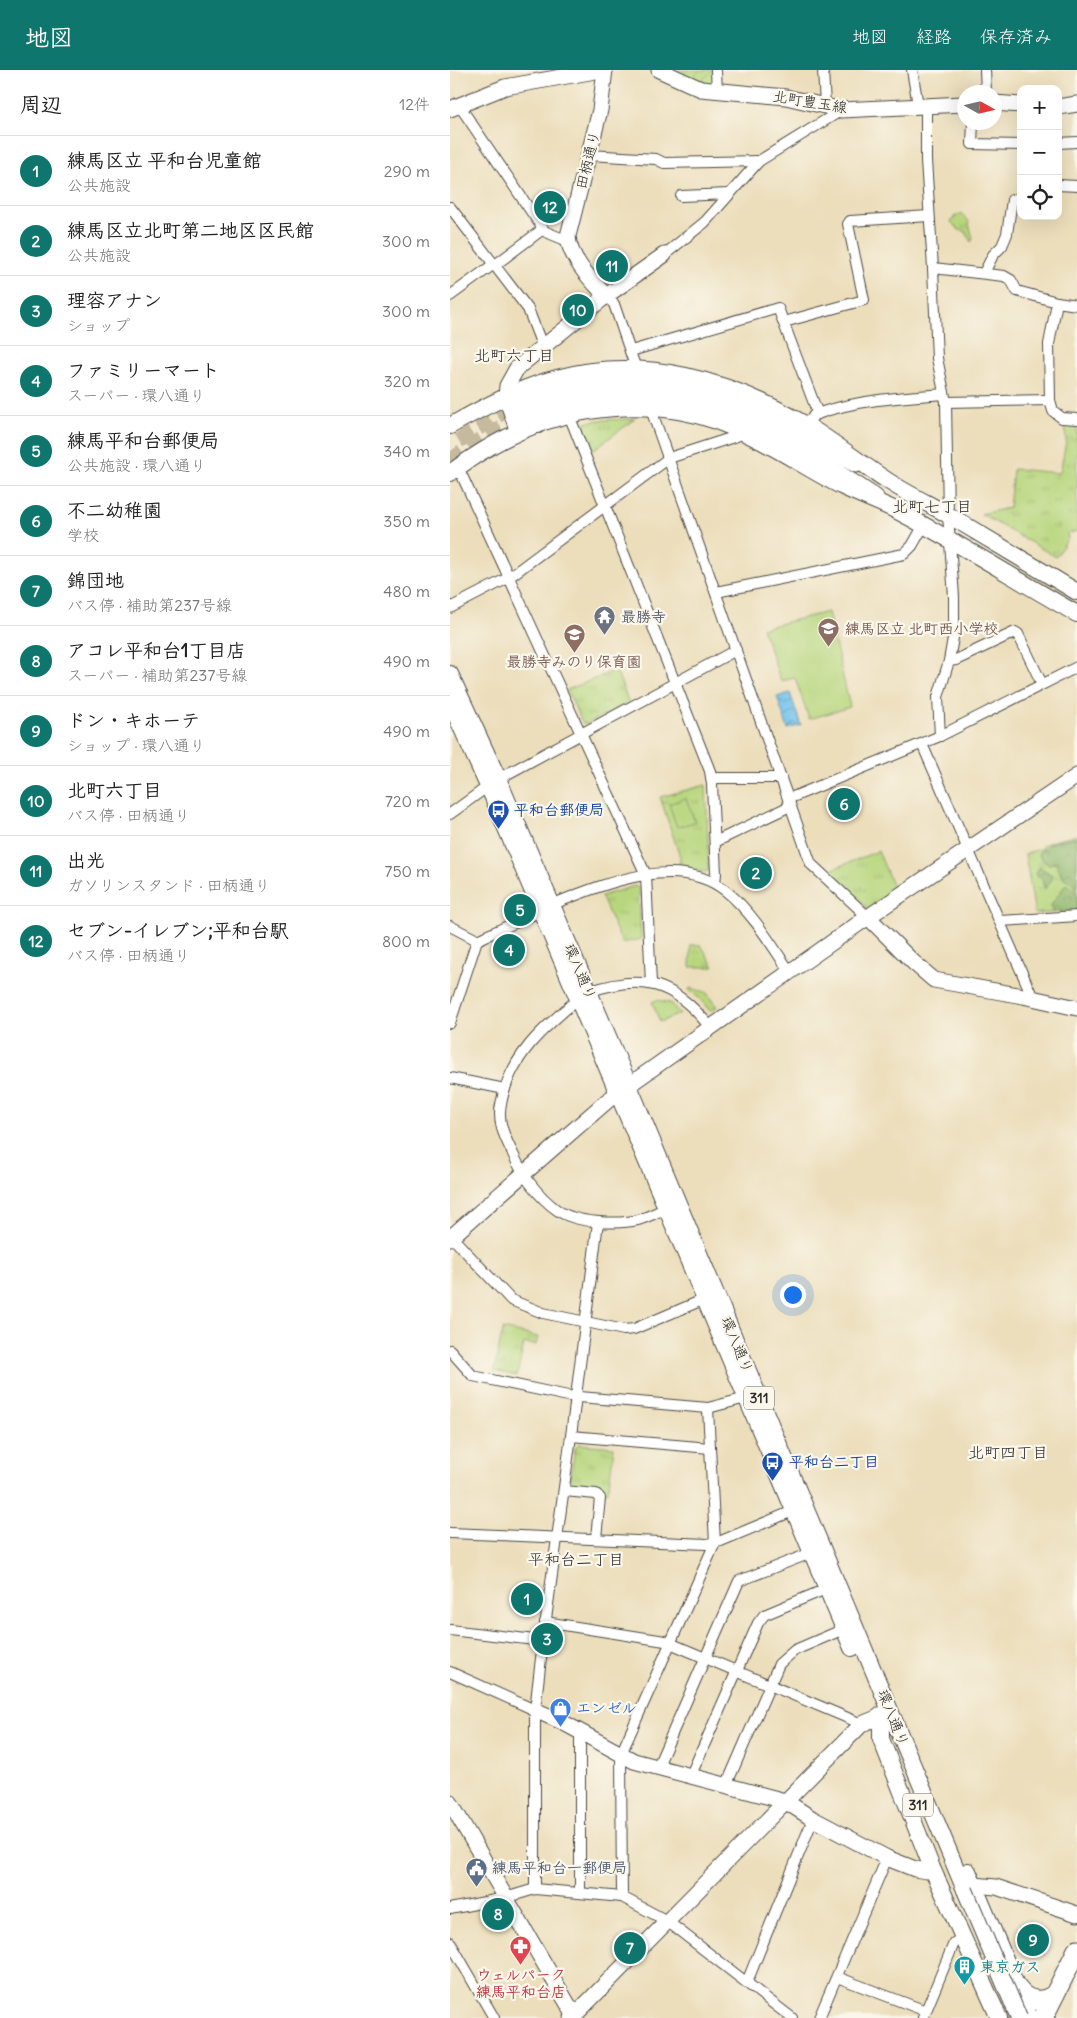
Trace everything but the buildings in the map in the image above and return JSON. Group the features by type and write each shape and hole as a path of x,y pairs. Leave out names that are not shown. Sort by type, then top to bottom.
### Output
{"highway":[{"path":"1043,2018 1077,1950"},
{"path":"1056,2018 1077,1976"},
{"path":"1017,1988 1023,1996 1032,2000 1046,1999 1055,1994"}],"main road":[{"path":"454,470 489,446 518,432 532,406 558,377 584,372 636,369 684,374 713,382 812,419 888,481 1077,592"},
{"path":"450,426 506,397 569,416 610,408 654,408 700,416 739,431 782,452 842,486 924,525 1077,614"},
{"name":"環八通り","path":"450,674 493,782 886,1714 1020,2018"},
{"name":"環八通り","path":"450,702 454,719 493,782"},
{"name":"環八通り","path":"624,1089 667,1208 793,1511 844,1629 886,1714"},
{"path":"886,1714 881,1739 932,1868 999,2018"},
{"path":"965,1890 1008,1967 1030,2018"},
{"name":"環八通り","path":"965,1890 1008,2018"},
{"path":"983,1984 991,1990 1002,1988 1007,1983 1008,1967"}],"street":[{"path":"603,70 505,87 455,107 543,229 568,241 579,263 614,304 636,369"},
{"name":"田柄通り","path":"568,241 602,102 603,70"},
{"name":"北町豊玉線","path":"659,70 689,85 717,92 786,98 842,110 957,104"},
{"path":"716,70 717,92"},
{"path":"824,70 825,105"},
{"path":"912,70 922,105 934,268 937,358 945,398 948,515 954,598 954,632 949,660 938,697 940,736"},
{"path":"985,70 986,85"},
{"path":"1002,104 1017,105"},
{"path":"1062,106 1077,104"},
{"path":"518,432 506,397 507,386 514,371 606,296 664,255 706,222 759,161 842,110"},
{"path":"973,130 972,144 1017,145"},
{"path":"1062,143 1077,142"},
{"path":"589,155 656,159 664,163 759,161"},
{"path":"1062,186 1077,186"},
{"path":"681,196 730,194"},
{"path":"984,273 993,255 1002,246 1007,234 1012,201 1017,199"},
{"path":"450,207 528,309 543,348"},
{"path":"784,322 864,300 848,224 850,221 929,216"},
{"path":"450,296 543,229"},
{"path":"934,268 1004,276 1011,280 1017,291 1056,302 1077,305"},
{"path":"1056,302 1049,344 1050,400 1053,412 1062,418 1077,419"},
{"path":"631,351 776,308 779,309 784,322 812,419 887,399 1050,400"},
{"path":"532,406 569,388 607,382 644,382 686,387 714,394 754,410 888,481"},
{"path":"532,406 613,395 643,395 695,403 740,418 784,440 834,469 901,513"},
{"path":"654,408 654,415 811,864 934,980 1034,998 1077,1008"},
{"path":"569,416 606,505 710,771 715,842 715,883"},
{"path":"450,608 508,578 670,458 737,436 739,431"},
{"path":"454,470 508,578 646,875 651,984"},
{"path":"716,592 904,554 912,546 924,525"},
{"path":"949,660 956,660 1015,632 1018,634 1042,684"},
{"path":"450,814 493,782 736,650"},
{"path":"715,842 789,802 940,736 1077,667"},
{"path":"922,744 1034,998"},
{"path":"705,1299 634,1330 586,1323 543,1313 511,1300 450,1236 624,1089 868,917 1077,776"},
{"path":"712,779 781,778"},
{"path":"450,1022 477,940 598,886 646,875 664,873 685,874 703,878 724,889 743,907 790,972"},
{"path":"1001,921 1077,916"},
{"path":"450,926 477,940"},
{"path":"667,1208 640,1219 626,1222 598,1222 574,1218 558,1211 523,1174 501,1128 500,1110 505,1089 516,1065 535,1036 583,996 622,983 651,984 676,993 686,1000 710,1027"},
{"path":"450,1078 505,1089"},
{"path":"535,1889 535,1710 542,1641 564,1491 598,1222"},
{"path":"450,1350 473,1376 576,1397 708,1408 746,1398"},
{"path":"622,1897 621,1754 715,1543 708,1408"},
{"path":"571,1436 710,1448"},
{"path":"564,1491 596,1494 600,1498 596,1538"},
{"path":"450,1533 707,1544 715,1543 793,1511"},
{"path":"657,1768 739,1581 811,1553"},
{"path":"690,1777 758,1623 764,1615 826,1589"},
{"path":"545,1622 671,1644 862,1724"},
{"path":"726,1786 779,1664 789,1653 844,1629"},
{"path":"450,1630 542,1641"},
{"path":"450,1672 535,1710 634,1761 785,1801 813,1819 887,1858 915,1869 926,1871 932,1868"},
{"path":"450,1802 574,2017 862,1724 886,1714"},
{"path":"580,1892 580,1739 582,1733"},
{"path":"747,1982 813,1819"},
{"path":"819,2018 887,1858"},
{"path":"965,1890 996,1887 1077,1914"},
{"path":"450,1909 506,1898 535,1889 622,1897 667,1921 792,2018"},
{"path":"836,1977 924,2015 954,1944 962,1938"},
{"path":"450,1942 494,2018"}],"green space":[{"path":"670,70 714,70 714,82 709,87"},
{"path":"962,214 968,220 973,239 971,242 965,231 959,230 951,222 955,216"},
{"path":"635,419 593,450 582,424 598,420"},
{"path":"1065,422 1077,423 1077,531 1067,534 1068,538 1056,557 981,514 1009,508 1013,469 1060,473 1066,442"},
{"path":"828,612 850,707 809,719 795,678 781,681 762,628"},
{"path":"616,670 629,703 587,724 582,723 567,690"},
{"path":"706,785 709,870 705,872 679,867 680,857 660,797"},
{"path":"686,798 695,822 677,827 669,804"},
{"path":"1077,835 1077,911 1035,914 1025,854 1042,848 1042,846 1049,842"},
{"path":"1077,837 1077,888 1063,877 1055,863 1048,864 1041,859 1038,853 1050,843"},
{"path":"878,851 895,891 868,909 828,871"},
{"path":"1040,867 1051,874 1052,879 1046,888 1044,888 1042,879 1035,875"},
{"path":"1066,884 1077,892 1077,911 1052,912 1051,905"},
{"path":"635,886 639,889 641,939 622,943 601,896"},
{"path":"691,945 701,945 714,967 690,967"},
{"path":"690,988 706,992 717,1007 710,1011 689,990"},
{"path":"657,1000 670,1003 680,1014 660,1022 652,1002"},
{"path":"503,1329 538,1337 536,1345 524,1343 517,1376 494,1371"},
{"path":"579,1444 614,1447 608,1492 573,1487 570,1483 575,1448"}],"water":[{"path":"790,693 801,725 788,729 777,697"}],"tunnel":[{"path":"459,441 505,411 521,404"},
{"path":"450,461 486,435 526,415"}],"place":[{"name":"セブン-イレブン;平和台駅","path":"550,207"},
{"name":"出光","path":"612,266"},
{"name":"北町六丁目","path":"578,310"},
{"name":"最勝寺","path":"605,636"},
{"name":"練馬区立 北町西小学校","path":"829,648"},
{"name":"最勝寺みのり保育園","path":"574,653"},
{"name":"不二幼稚園","path":"844,804"},
{"name":"平和台郵便局","path":"498,829"},
{"name":"練馬区立北町第二地区区民館","path":"756,873"},
{"name":"練馬平和台郵便局","path":"520,910"},
{"name":"ファミリーマート","path":"509,950"},
{"name":"平和台二丁目","path":"773,1481"},
{"name":"練馬区立 平和台児童館","path":"527,1599"},
{"name":"理容アナン","path":"547,1639"},
{"name":"エンゼル","path":"560,1727"},
{"name":"練馬平和台一郵便局","path":"476,1887"},
{"name":"アコレ平和台1丁目店","path":"498,1914"},
{"name":"ドン・キホーテ","path":"1033,1940"},
{"name":"錦団地","path":"630,1948"},
{"name":"ウェルパーク 練馬平和台店","path":"521,1966"},
{"name":"東京ガス","path":"964,1986"}],"district":[{"name":"北町六丁目","path":"514,355"},
{"name":"北町七丁目","path":"932,506"},
{"name":"北町四丁目","path":"1008,1452"},
{"name":"平和台二丁目","path":"576,1559"}]}
